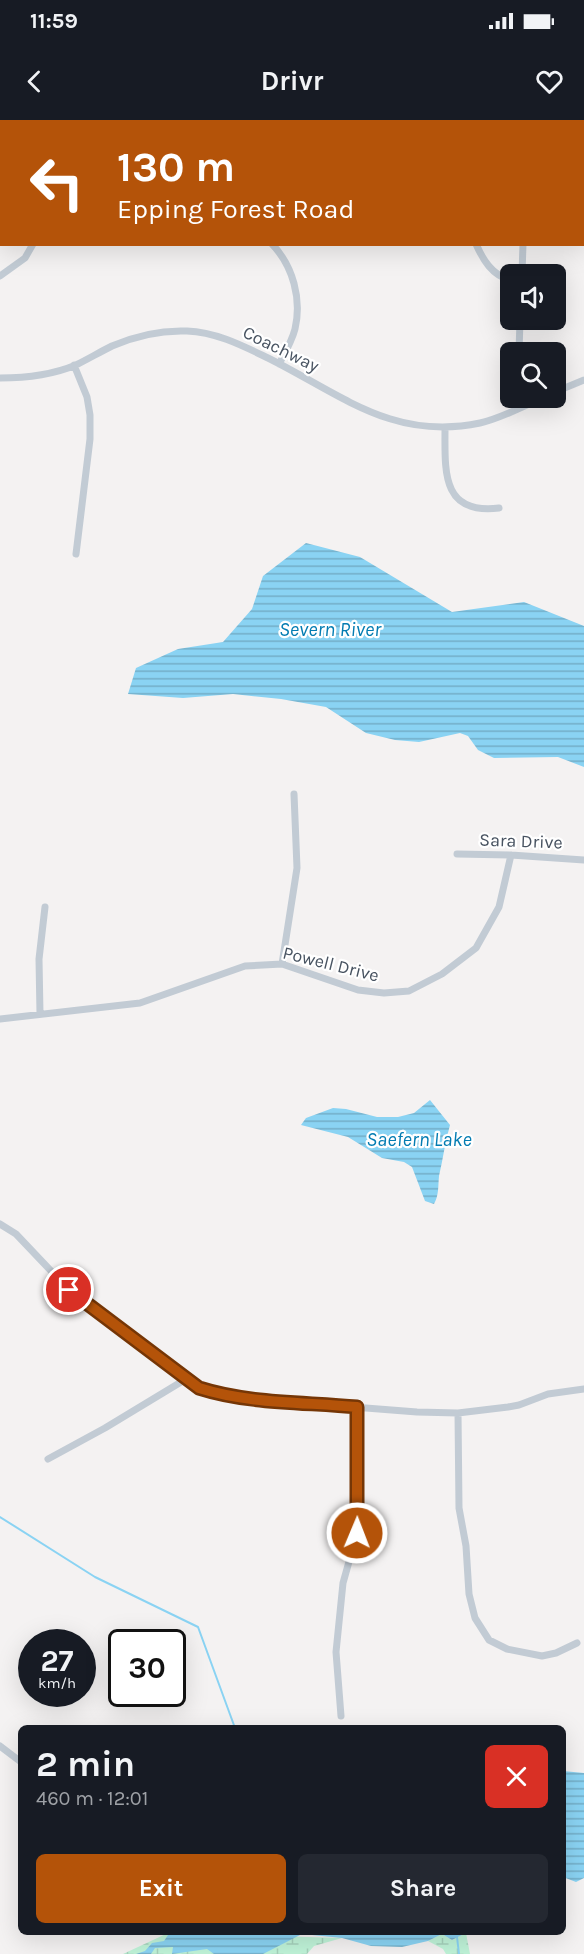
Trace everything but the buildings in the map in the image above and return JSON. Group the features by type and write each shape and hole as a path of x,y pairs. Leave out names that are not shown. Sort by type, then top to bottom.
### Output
{"street":[{"path":"0,276 25,258 32,246"},
{"path":"274,246 288,265 297,301 295,331 279,364"},
{"path":"477,246 483,260 500,277"},
{"path":"522,264 523,246"},
{"name":"Coachway","path":"0,378 33,377 74,365 113,346 150,334 175,331 210,334 238,344 383,418 425,427 445,428 481,423 503,416 518,408"},
{"path":"74,365 87,397 90,415 90,439 76,554"},
{"path":"566,387 584,380"},
{"path":"445,428 445,472 451,489 464,504 473,508 483,510 499,508"},
{"path":"282,964 297,868 294,794"},
{"name":"Sara Drive","path":"457,854 584,860"},
{"name":"Powell Drive","path":"0,1019 140,1003 245,966 282,964 358,990 384,993 409,991 442,974 476,948 499,907 511,855"},
{"path":"40,1014 39,959 45,907"},
{"path":"0,1224 16,1234 72,1292 199,1388 252,1399 459,1413 519,1405 548,1394 584,1389"},
{"path":"48,1459 186,1379"},
{"path":"341,1716 336,1652 343,1584 357,1533 357,1407"},
{"path":"459,1413 459,1508 466,1546 469,1594 475,1618 489,1640 507,1649 542,1656 556,1653 577,1643"},
{"path":"0,1746 18,1760"}],"green space":[{"path":"164,1935 342,1938 314,1946 307,1954 123,1954"},
{"path":"440,1935 452,1940 466,1935 470,1954 446,1954 443,1949 428,1941"}],"water":[{"name":"Severn River","path":"306,543 360,557 452,612 524,602 584,626 584,767 558,757 494,758 478,750 468,736 460,733 419,742 395,740 366,733 326,707 281,699 233,694 183,698 128,694 136,668 178,649 223,642 252,609 263,576"},
{"name":"Saefern Lake","path":"430,1100 450,1125 439,1176 438,1194 434,1204 425,1201 412,1167 404,1162 382,1158 348,1137 301,1125 306,1118 333,1108 377,1117 398,1117 414,1113"},
{"path":"566,1771 584,1773 584,1878 576,1882 566,1878"},
{"path":"168,1935 300,1935 263,1954 214,1954 207,1949 172,1954 173,1947 155,1948 151,1954 136,1954 145,1951 152,1943 164,1941"},
{"path":"312,1935 440,1935 428,1941 402,1947 371,1946 342,1938"},
{"path":"444,1935 462,1935 452,1940"}],"waterway":[{"path":"0,1517 95,1577 198,1627 234,1725"},
{"path":"457,1937 459,1954"}],"route":[{"path":"69,1290 199,1388 252,1399 357,1407 357,1533"}]}
